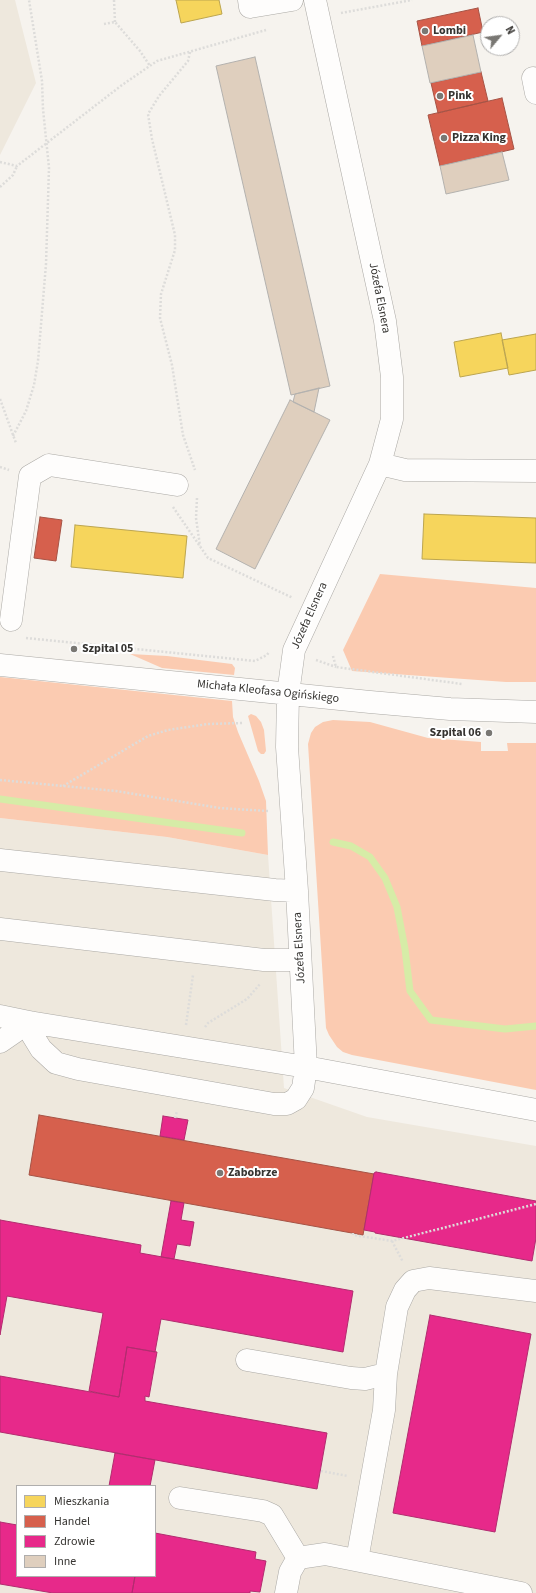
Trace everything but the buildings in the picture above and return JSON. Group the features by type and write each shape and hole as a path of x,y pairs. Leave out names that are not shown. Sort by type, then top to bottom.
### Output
{"street":[{"path":"249,0 250,7 292,0"},
{"name":"Józefa Elsnera","path":"29,1022 33,1036 41,1049 56,1063 78,1070 274,1104 287,1104 296,1099 303,1088 306,1067 297,891 287,747 288,694 294,650 380,464 392,419 392,377 385,321 317,8"},
{"path":"380,464 405,470 536,471"},
{"path":"14,629 30,476 49,465 177,485"},
{"name":"Michała Kleofasa Ogińskiego","path":"0,665 450,709 536,712"},
{"path":"0,860 297,891"},
{"path":"0,929 264,960 300,960"},
{"path":"0,1016 306,1067 536,1110"},
{"path":"0,1042 29,1022"},
{"path":"357,1560 384,1410 386,1374 397,1307 405,1290 413,1281 429,1278 536,1291"},
{"path":"247,1360 351,1378 365,1379 386,1374"},
{"path":"180,1498 263,1511 272,1516 298,1558"},
{"path":"298,1558 325,1554 521,1593"},
{"path":"286,1593 290,1572 298,1558"}],"path":[{"path":"13,436 26,411 34,385 38,361 46,264 49,168 42,81 30,0"},
{"path":"114,0 115,22 140,51 150,66"},
{"path":"317,8 412,0"},
{"path":"104,24 115,22"},
{"path":"0,187 13,175 17,166 122,85 157,61 266,30"},
{"path":"190,52 188,61 159,96 148,114 152,139 175,235 175,250 162,294 160,318 174,378 183,435 196,472"},
{"path":"0,162 17,166"},
{"path":"0,399 16,443"},
{"path":"197,493 196,518 200,546"},
{"path":"172,507 208,558 295,599"},
{"path":"14,629 255,661 267,655 271,650"},
{"path":"333,656 336,667 468,685"},
{"path":"62,786 148,736 168,730 208,724 243,724"},
{"path":"0,780 116,791 220,808 272,812"},
{"path":"189,1048 208,1023 247,999 260,984 262,977"},
{"path":"353,1233 353,1235 392,1241 536,1204"}],"shaded area":[{"path":"0,0 15,0 36,83 0,155"},
{"path":"380,574 536,588 536,682 506,682 352,671 343,650"},
{"path":"130,654 167,656 232,664 235,668 234,675 162,668"},
{"path":"0,677 232,701 233,717 238,732 266,801 268,855 167,837 0,818"},
{"path":"251,714 256,716 261,722 264,730 266,751 264,754 261,754 258,751 248,716"},
{"path":"333,720 370,722 428,738 481,742 481,751 508,751 507,743 536,743 536,1090 352,1055 343,1052 337,1047 329,1035 326,1028 308,744 311,733 315,727 323,722"},
{"path":"0,818 167,837 268,855 284,1088 367,1117 536,1146 536,1593 0,1593"}],"waterway":[{"path":"0,799 242,833"},
{"path":"333,842 351,846 370,857 385,878 397,907 405,949 410,991 431,1020 505,1029 536,1026"}],"place":[{"name":"Lombi","path":"425,31"},
{"name":"Pink","path":"440,96"},
{"name":"Pizza King","path":"444,138"},
{"name":"Szpital 05","path":"74,649"},
{"name":"Szpital 06","path":"489,733"},
{"name":"Zabobrze","path":"220,1173"}]}
